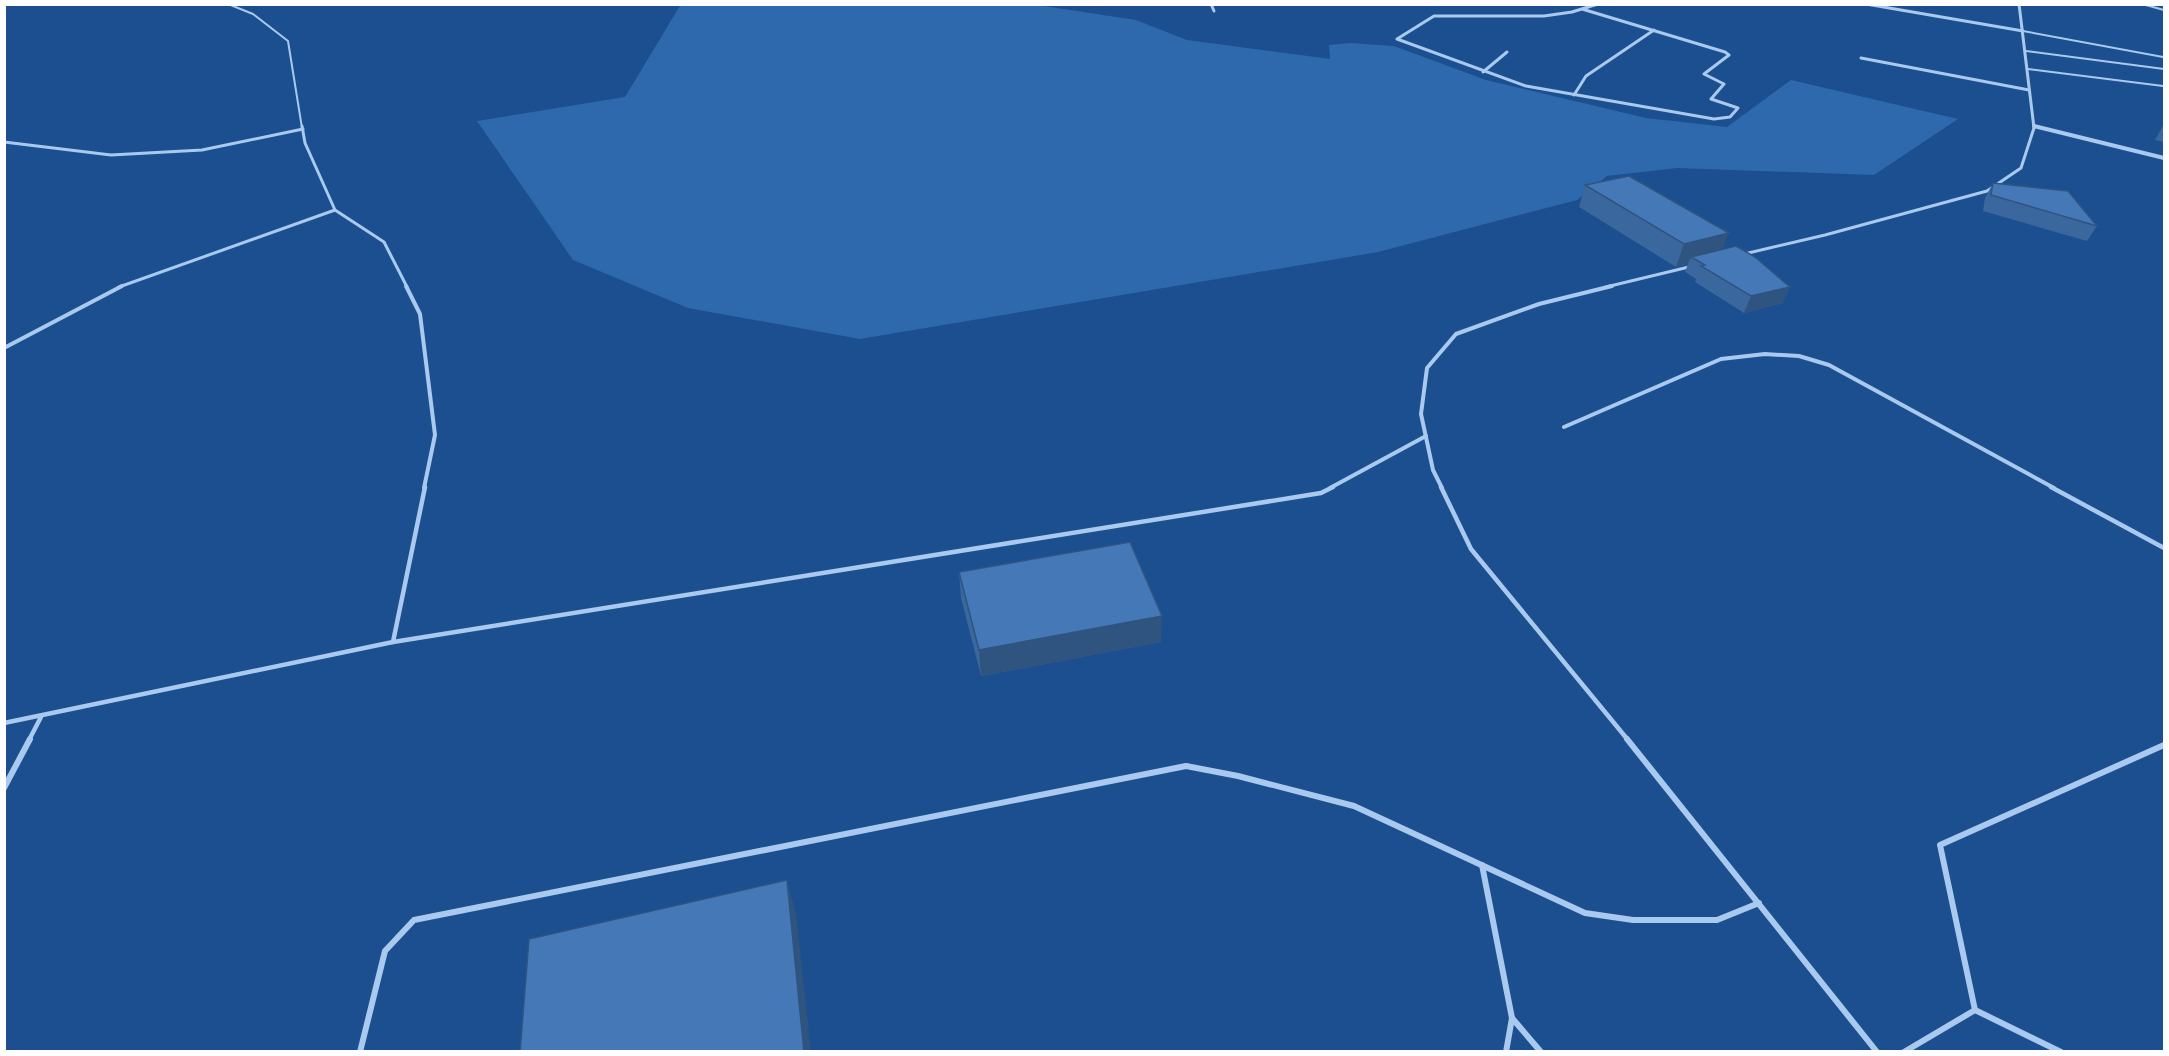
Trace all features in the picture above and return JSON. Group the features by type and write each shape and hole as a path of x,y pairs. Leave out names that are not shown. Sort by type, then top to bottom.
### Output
{"street":[{"path":"1211,4 1214,11"},
{"path":"1582,9 1719,49 1729,55 1704,74 1724,84 1711,98 1714,102 1738,108 1730,117 1714,119 1526,86 1399,42 1397,37 1434,16 1544,16 1598,4"},
{"path":"1866,4 2023,31"},
{"path":"2019,4 2034,128 2164,158"},
{"path":"1574,95 1586,76 1654,30"},
{"path":"1483,72 1507,51"},
{"path":"1861,58 2030,90"}],"lane":[{"path":"228,4 253,14 288,40 305,143 335,210 384,242 420,314 435,435 393,642"},
{"path":"2142,4 2164,9"},
{"path":"2023,31 2163,57"},
{"path":"2026,51 2164,69"},
{"path":"2028,69 2163,86"},
{"path":"1739,255 1848,230 1987,191 2021,168 2034,128"},
{"path":"4,142 122,154 202,150 303,129"},
{"path":"4,348 129,282 335,210"},
{"path":"1696,266 1539,304 1456,334 1427,368 1421,414 1426,436 1434,470 1471,549 1877,1052"},
{"path":"1564,427 1721,359 1765,354 1799,356 1829,365 2164,548"},
{"path":"4,723 393,642 1321,493 1426,436"},
{"path":"4,788 40,717"},
{"path":"1975,1010 1940,845 2164,746"},
{"path":"360,1052 385,951 414,920 1186,766 1238,776 1354,806 1585,913 1633,920 1718,920 1759,903"},
{"path":"1482,865 1512,1018 1506,1052"},
{"path":"1904,1052 1975,1010"},
{"path":"1975,1010 2061,1052"},
{"path":"1512,1018 1541,1052"}],"shaded area":[{"path":"681,4 1037,5 1136,20 1187,40 1330,59 1329,45 1350,43 1394,46 1486,80 1646,118 1727,127 1791,80 1958,119 1874,175 1677,168 1607,176 1577,200 1378,252 860,339 688,308 573,260 477,121 625,97"}],"building":[{"path":"1629,176 1729,233 1684,244 1585,185"},
{"path":"1993,183 2068,191 2097,226 1991,195"},
{"path":"1736,246 1755,257 1790,287 1751,296 1701,266 1705,265 1691,257"},
{"path":"1130,542 1162,616 979,650 959,572"},
{"path":"787,880 804,1052 520,1052 529,939"}]}
